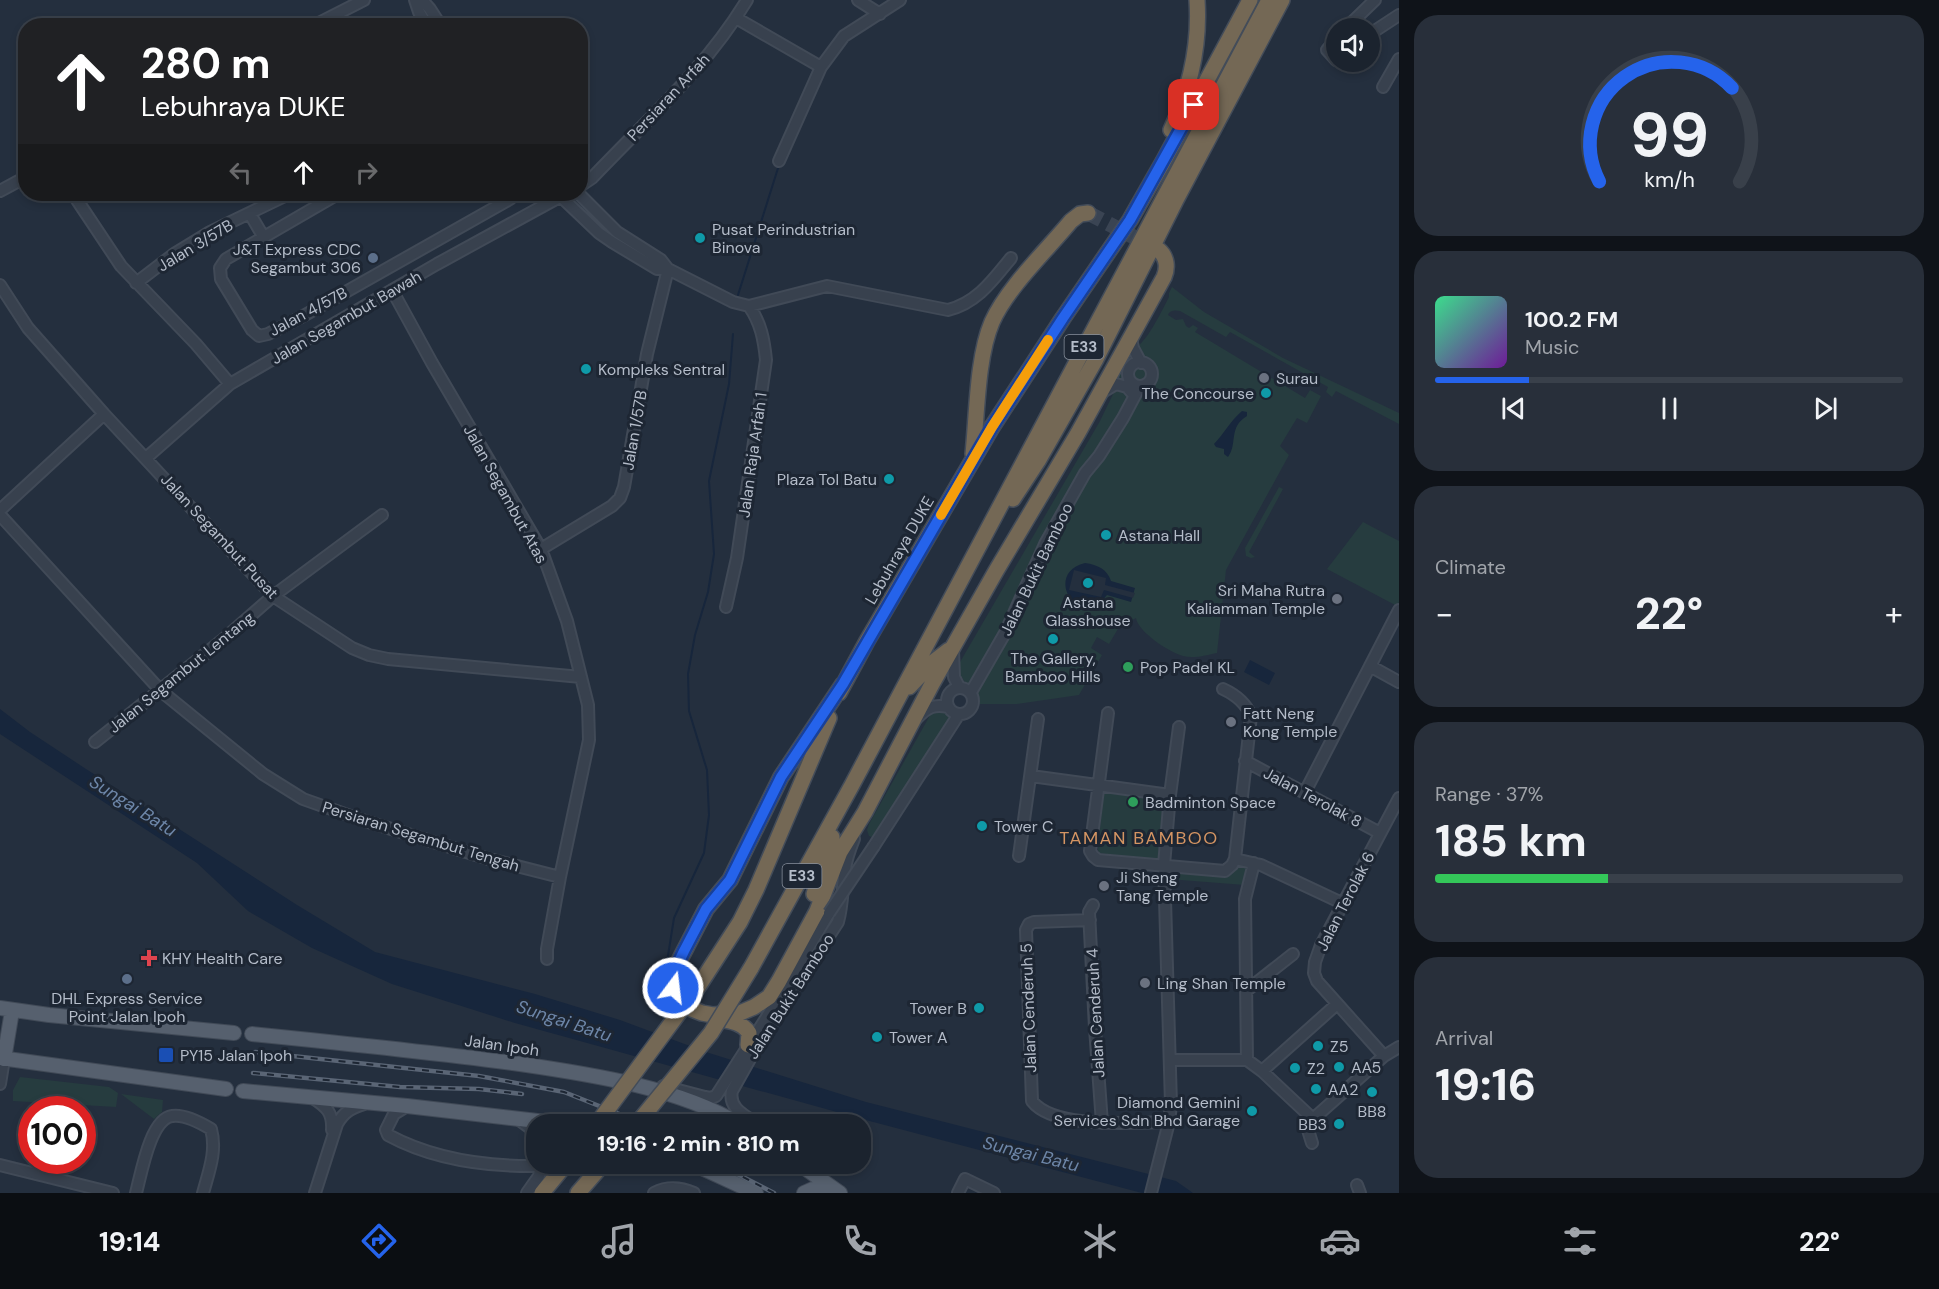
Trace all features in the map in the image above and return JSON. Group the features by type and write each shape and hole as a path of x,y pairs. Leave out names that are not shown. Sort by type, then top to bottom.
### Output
{"highway":[{"path":"1130,220 1176,120 1186,90 1194,60 1198,28 1197,0"},
{"name":"Lebuhraya DUKE","path":"604,1114 674,1022 740,922 756,890 843,684 973,459 1063,318 1130,220 1250,0"},
{"path":"1202,151 1270,0"},
{"name":"E33","path":"645,1114 711,1033 751,968 852,785 1270,0"},
{"path":"956,587 1038,460 1096,359 1176,200 1282,0"},
{"path":"1176,200 1228,114 1290,0"},
{"path":"973,459 984,349 992,322 1010,293 1071,221 1080,214 1088,213"},
{"path":"678,1002 702,1013 713,1015 740,1013 769,997 817,911 840,852 865,812 953,647 1099,395 1166,272 1164,256 1159,250"},
{"path":"1013,542 1096,359"},
{"path":"894,705 932,663 953,647"},
{"path":"751,1048 749,1033 741,1025 729,1021 701,1018 684,1009 678,1002 673,988 675,970 701,918 730,880 781,777 843,684"},
{"path":"740,1013 764,996 791,951 806,919 824,859 852,785"},
{"path":"542,1193 558,1174"},
{"path":"578,1193 594,1174"}],"main road":[{"path":"226,1089 2,1059 6,1010 234,1032"},
{"name":"Jalan Ipoh","path":"252,1035 432,1052 559,1070 613,1080 693,1102 718,1114"},
{"path":"243,1091 526,1119"},
{"path":"715,1174 756,1193"},
{"path":"816,1174 840,1193"},
{"path":"804,1193 813,1189 822,1193"}],"street":[{"path":"329,18 364,0"},
{"path":"415,0 422,18"},
{"path":"422,0 436,18"},
{"name":"Persiaran Arfah","path":"588,181 697,68 736,18 747,0"},
{"path":"858,0 880,14"},
{"path":"779,161 820,66 844,36 900,0"},
{"path":"1356,18 1375,0"},
{"path":"1380,27 1399,15"},
{"path":"736,18 820,66"},
{"path":"1383,87 1399,59"},
{"path":"0,191 18,181"},
{"path":"77,201 110,252 230,384"},
{"name":"Jalan 3/57B","path":"136,283 174,254 210,232 275,201"},
{"name":"Jalan 4/57B","path":"326,201 225,259 220,268 221,279 252,330 259,336 268,334 305,315 506,201"},
{"name":"Jalan Segambut Bawah","path":"146,458 230,384 549,201"},
{"path":"568,201 598,233 657,269 668,269"},
{"path":"586,201 616,232 661,260 668,269 733,302 749,306 827,286 948,310 961,307 974,299 1011,258"},
{"path":"250,214 263,237"},
{"path":"427,245 437,264"},
{"name":"Jalan 1/57B","path":"541,549 612,506 620,498 647,354 668,269"},
{"path":"368,279 378,297"},
{"name":"Jalan Segambut Pusat","path":"0,285 28,328 104,414 273,596 352,648 369,656 581,677"},
{"name":"Jalan Segambut Atas","path":"392,290 541,549 567,621 588,705 590,740 560,877 547,959"},
{"name":"Jalan Raja Arfah 1","path":"726,607 737,558 766,360 760,325 749,306"},
{"path":"305,315 316,334"},
{"path":"1131,338 1136,356 1141,363"},
{"path":"1099,395 1116,384 1136,385 1149,381 1152,375 1147,365 1134,364 1130,369 1128,377 1136,385"},
{"path":"1116,384 1131,390 1134,397"},
{"name":"Jalan Bukit Bamboo","path":"971,692 1005,633 1045,544 1085,473 1118,425 1134,397 1136,385"},
{"path":"0,512 104,414"},
{"name":"Persiaran Segambut Tengah","path":"0,512 161,691 263,774 303,799 362,820 489,859 560,877"},
{"name":"Jalan Segambut Lentang","path":"95,742 161,691 273,596 382,515"},
{"path":"1305,792 1399,610"},
{"path":"953,647 953,670 959,687"},
{"path":"1370,666 1399,682"},
{"path":"910,725 929,708 938,705 948,707 955,713 964,714 971,709 974,700 971,692 963,687 951,691 947,698 948,707"},
{"path":"1108,713 1090,851 1092,856 1098,860 1225,871 1232,866 1235,859 1251,716 1240,700 1223,689"},
{"name":"Jalan Bukit Bamboo","path":"742,1114 736,1110 731,1096 751,1048 829,913 959,714"},
{"path":"1019,856 1038,719"},
{"path":"1151,1193 1169,1122 1170,1060 1166,991 1164,866 1179,727"},
{"name":"Jalan Terolak 8","path":"1245,761 1380,833"},
{"path":"1031,776 1170,795"},
{"name":"Jalan Terolak 6","path":"1384,1056 1317,981 1314,967 1318,951 1342,903 1372,859 1380,833 1399,798"},
{"name":"Jalan Bukit Bamboo","path":"613,1080 669,1087 711,1098 716,1096 837,922 842,907 847,857 865,812"},
{"path":"1235,859 1261,865 1342,903"},
{"path":"1247,1060 1245,899 1254,863"},
{"name":"Jalan Cenderuh 4","path":"1093,905 1090,908 1090,920 1102,1123"},
{"name":"Jalan Cenderuh 5","path":"1090,920 1034,922 1029,924 1026,933 1031,1099 1044,1111 1069,1120 1102,1123"},
{"path":"1246,991 1293,954"},
{"path":"1262,1071 1337,1004"},
{"path":"1312,1143 1308,1130 1313,1119 1384,1056 1399,1047"},
{"path":"0,1084 2,1059"},
{"path":"1170,1060 1247,1060 1313,1119"},
{"path":"311,1097 330,1111 333,1121 331,1140"},
{"path":"315,1193 331,1140 343,1114 370,1102"},
{"path":"407,1106 394,1114 386,1130 388,1136 426,1152 460,1160 526,1165"},
{"path":"136,1193 150,1141 160,1123 174,1115 199,1122 212,1129 214,1152 203,1193"},
{"path":"518,1118 526,1124"},
{"path":"1102,1123 1169,1122"},
{"path":"0,1165 113,1193"},
{"path":"527,1193 538,1174"},
{"path":"587,1193 603,1174"},
{"path":"958,1193 965,1179 994,1193"},
{"path":"654,1193 674,1187 694,1193"}],"green space":[{"path":"1172,287 1204,312 1283,358 1399,413 1399,424 1336,391 1332,397 1326,392 1328,387 1230,332 1226,337 1180,311 1170,312 1168,315 1176,320 1183,319 1189,328 1193,325 1198,328 1195,332 1305,398 1310,390 1321,396 1307,423 1297,418 1280,446 1289,455 1226,570 1217,653 1192,657 1177,654 1148,635 1136,618 1132,620 1125,617 1109,644 1097,637 1091,648 1102,655 1079,695 1017,704 975,704 971,691 956,669 1100,421 1115,390 1110,384 1130,351 1142,343 1152,328"},
{"path":"1279,487 1283,489 1249,552 1255,557 1246,556 1245,548"},
{"path":"1363,522 1399,541 1399,602 1397,606 1327,569"},
{"path":"933,710 947,710 955,716 875,838 869,836 867,830 869,824"},
{"path":"1103,791 1164,799 1160,861 1099,853"},
{"path":"1239,867 1248,868 1245,885 1168,879 1169,872 1172,870 1226,875"},
{"path":"20,1077 109,1087 118,1093 116,1107 96,1106 96,1096 18,1096 18,1101 13,1101 13,1090"},
{"path":"121,1094 163,1100 162,1112 154,1119"}],"water":[{"path":"1242,411 1247,412 1247,416 1237,425 1233,447 1228,457 1224,454 1224,449 1214,444"},
{"path":"1085,563 1101,568 1111,581 1135,588 1131,602 1107,595 1096,604 1085,607 1076,603 1069,596 1066,577 1073,569"},
{"path":"1250,660 1275,673 1269,685 1244,672"},
{"name":"Sungai Batu","path":"0,709 86,769 297,905 375,952 535,994 620,1020 706,1052 866,1102 1176,1181 1193,1193 1142,1193 871,1121 871,1114 844,1114 515,1023 392,984 312,948 248,911 197,863 0,734"}],"pier":[{"path":"1074,570 1106,578 1105,585 1135,593 1133,598 1104,590 1101,597 1069,590"}],"waterway":[{"path":"738,295 779,165"},
{"path":"667,962 674,918 704,853 709,815 707,770 689,711 688,674 695,635 708,592 714,554 709,481 729,384 733,334"}],"tunnel":[{"path":"1088,213 1151,246"}],"railway":[{"path":"255,1052 479,1076 564,1092 619,1114"},
{"path":"253,1073 400,1087 479,1089 522,1094"},
{"path":"737,1174 774,1193"}],"slow traffic":[{"path":"941,515 992,427 1048,340"}],"place":[{"name":"Pusat Perindustrian Binova","path":"700,238"},
{"name":"J&T Express CDC Segambut 306","path":"373,258"},
{"name":"Kompleks Sentral","path":"586,369"},
{"name":"Surau","path":"1264,378"},
{"name":"The Concourse","path":"1266,393"},
{"name":"Plaza Tol Batu","path":"889,479"},
{"name":"Astana Hall","path":"1106,535"},
{"name":"Astana Glasshouse","path":"1088,583"},
{"name":"Sri Maha Rutra Kaliamman Temple","path":"1337,599"},
{"name":"The Gallery, Bamboo Hills","path":"1053,639"},
{"name":"Pop Padel KL","path":"1128,667"},
{"name":"Fatt Neng Kong Temple","path":"1231,722"},
{"name":"Badminton Space","path":"1133,802"},
{"name":"Tower C","path":"982,826"},
{"name":"Ji Sheng Tang Temple","path":"1104,886"},
{"name":"KHY Health Care","path":"149,958"},
{"name":"DHL Express Service Point Jalan Ipoh","path":"127,979"},
{"name":"Ling Shan Temple","path":"1145,983"},
{"name":"Tower B","path":"979,1008"},
{"name":"Tower A","path":"877,1037"},
{"name":"Z5","path":"1318,1046"},
{"name":"PY15 Jalan Ipoh","path":"166,1055"},
{"name":"AA5","path":"1339,1067"},
{"name":"Z2","path":"1295,1068"},
{"name":"AA2","path":"1316,1089"},
{"name":"BB8","path":"1372,1092"},
{"name":"Diamond Gemini Services Sdn Bhd Garage","path":"1252,1111"},
{"name":"BB3","path":"1339,1124"}],"district":[{"name":"TAMAN BAMBOO","path":"1139,838"}],"route":[{"path":"673,988 675,970 684,951 706,909 730,880 781,777 843,684 992,427 1130,220 1194,105"}]}
